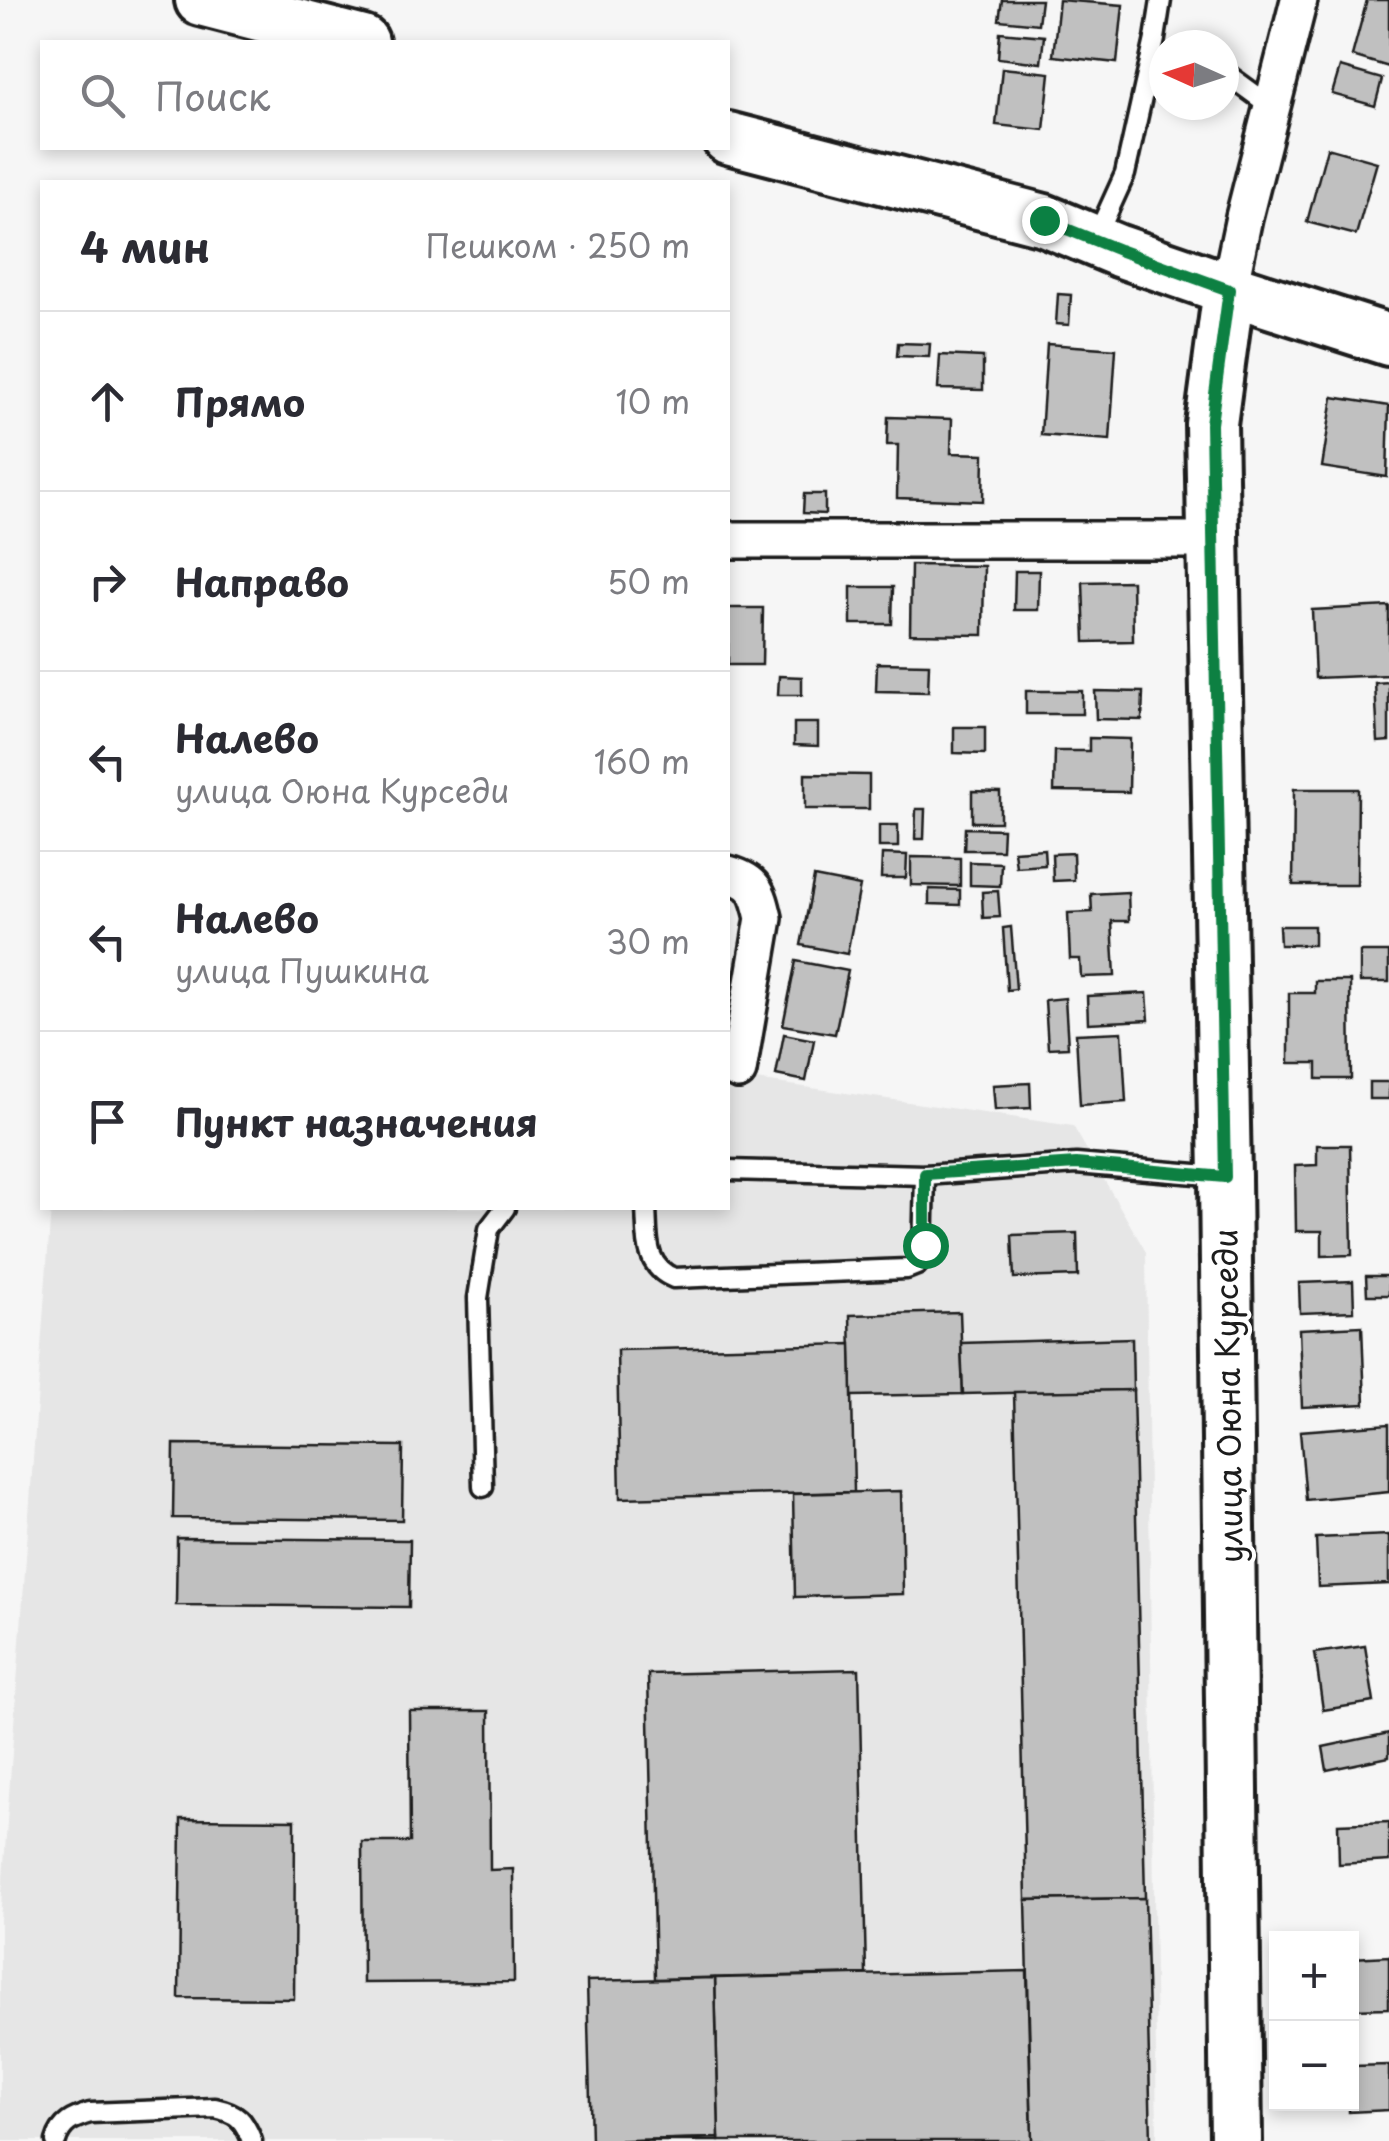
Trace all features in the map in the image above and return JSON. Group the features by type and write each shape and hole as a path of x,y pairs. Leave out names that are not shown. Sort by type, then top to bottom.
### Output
{"street":[{"path":"201,0 356,40"},
{"name":"улица Оюна Курседи","path":"1236,2141 1225,1177 1211,424 1229,290 1244,216 1299,0"},
{"path":"730,139 1044,220 1229,290 1389,340"},
{"path":"730,540 1213,540"},
{"path":"730,874 744,878 758,894 764,918 738,1071"}],"lane":[{"path":"1161,0 1162,30"},
{"path":"1239,83 1272,107"},
{"path":"1095,240 1125,174 1149,88"},
{"path":"730,1170 925,1174 1076,1164 1225,1177"},
{"path":"646,1210 648,1251 662,1274 674,1278 907,1269 917,1265 923,1256 925,1174"},
{"path":"483,1487 478,1298 488,1228 503,1210"},
{"path":"56,2141 60,2130 73,2118 90,2114 216,2108 230,2111 245,2124 252,2141"}],"shaded area":[{"path":"730,1076 1073,1126 1146,1252 1157,2141 0,2141 0,1920 51,1210 730,1210"}],"building":[{"path":"1002,0 1041,0 1038,24 999,20"},
{"path":"1059,0 1123,5 1117,63 1053,56"},
{"path":"1367,0 1389,0 1389,67 1352,56"},
{"path":"1000,32 1044,36 1041,63 998,58"},
{"path":"1340,67 1382,79 1375,106 1332,94"},
{"path":"1002,68 1050,73 1044,130 996,125"},
{"path":"1327,148 1377,162 1356,235 1307,222"},
{"path":"1058,294 1071,295 1069,325 1056,324"},
{"path":"898,343 930,344 929,357 897,356"},
{"path":"1047,344 1116,349 1110,440 1041,435"},
{"path":"940,355 983,357 983,390 938,389"},
{"path":"1333,397 1389,406 1387,477 1322,467"},
{"path":"888,417 952,419 951,453 984,454 983,501 897,498 898,445 887,445"},
{"path":"804,494 825,494 825,514 803,513"},
{"path":"911,565 984,566 983,635 910,634"},
{"path":"1015,571 1039,571 1038,610 1014,610"},
{"path":"1132,581 1133,641 1085,642 1083,582"},
{"path":"851,587 893,587 892,624 851,624"},
{"path":"1389,606 1389,675 1315,678 1312,610"},
{"path":"730,608 763,608 762,665 730,665"},
{"path":"877,663 929,664 928,692 876,691"},
{"path":"779,676 802,677 802,695 778,695"},
{"path":"1389,682 1389,741 1378,742 1375,683"},
{"path":"1026,691 1082,691 1082,714 1026,714"},
{"path":"1095,691 1143,692 1142,720 1096,719"},
{"path":"794,723 818,723 818,746 794,745"},
{"path":"954,727 985,727 985,754 954,753"},
{"path":"1089,738 1130,739 1129,792 1054,791 1055,751 1089,751"},
{"path":"805,774 869,775 869,809 805,809"},
{"path":"1294,789 1358,789 1357,885 1293,885"},
{"path":"972,791 1000,792 1000,822 972,822"},
{"path":"916,809 925,809 924,839 915,839"},
{"path":"879,825 898,825 898,847 879,847"},
{"path":"965,828 1003,829 1002,850 964,850"},
{"path":"1044,849 1045,865 1016,867 1014,851"},
{"path":"1073,853 1074,880 1053,881 1052,854"},
{"path":"882,854 907,855 906,878 881,878"},
{"path":"911,857 960,858 960,886 911,885"},
{"path":"970,862 1001,863 1000,886 970,885"},
{"path":"814,877 860,886 847,954 801,945"},
{"path":"929,889 960,890 960,905 929,904"},
{"path":"998,891 1000,917 983,918 982,892"},
{"path":"1128,892 1129,921 1112,921 1115,976 1081,977 1080,959 1070,959 1068,913 1092,912 1091,894"},
{"path":"1279,926 1314,926 1314,945 1280,945"},
{"path":"1011,927 1016,989 1007,990 1003,928"},
{"path":"1360,952 1389,952 1389,982 1360,982"},
{"path":"796,961 848,971 835,1034 783,1025"},
{"path":"1315,981 1350,981 1351,1079 1317,1079 1317,1063 1289,1063 1289,993 1315,993"},
{"path":"1147,993 1149,1020 1088,1023 1087,996"},
{"path":"1065,998 1068,1047 1048,1048 1045,1000"},
{"path":"1122,1032 1126,1102 1080,1105 1076,1034"},
{"path":"784,1034 814,1040 806,1081 776,1075"},
{"path":"1369,1082 1389,1082 1389,1099 1369,1099"},
{"path":"1030,1083 1031,1108 995,1110 993,1085"},
{"path":"1317,1145 1350,1145 1352,1255 1322,1256 1322,1231 1296,1231 1295,1166 1317,1165"},
{"path":"1077,1233 1078,1276 1014,1278 1012,1235"},
{"path":"1366,1276 1389,1276 1389,1295 1367,1295"},
{"path":"1353,1281 1354,1311 1300,1313 1299,1283"},
{"path":"960,1312 963,1394 852,1396 850,1315"},
{"path":"1362,1326 1365,1404 1302,1407 1299,1329"},
{"path":"1132,1338 1133,1390 963,1394 961,1343"},
{"path":"851,1344 854,1492 620,1498 617,1350"},
{"path":"1133,1390 1145,1898 1026,1900 1014,1392"},
{"path":"1389,1424 1389,1492 1306,1500 1300,1431"},
{"path":"174,1444 403,1446 402,1520 173,1518"},
{"path":"901,1491 903,1594 795,1597 793,1494"},
{"path":"1389,1535 1389,1584 1318,1587 1316,1538"},
{"path":"177,1538 410,1540 409,1607 176,1605"},
{"path":"1365,1646 1374,1702 1323,1710 1315,1653"},
{"path":"859,1669 866,1974 655,1979 648,1674"},
{"path":"409,1711 489,1711 490,1870 513,1869 514,1982 363,1983 362,1842 410,1842"},
{"path":"1389,1733 1389,1757 1327,1770 1323,1747"},
{"path":"181,1819 295,1820 294,1999 179,1998"},
{"path":"1389,1822 1389,1861 1339,1864 1338,1824"},
{"path":"1145,1898 1151,2141 1032,2141 1026,1900"},
{"path":"1389,1956 1389,2008 1359,2009 1359,1958"},
{"path":"1027,1971 1032,2141 719,2141 715,1978"},
{"path":"715,1978 719,2138 591,2141 587,1981"},
{"path":"1389,2065 1389,2110 1349,2112 1359,2111 1359,2066"},
{"path":"719,2138 719,2141 601,2141"}],"route":[{"path":"925,1245 925,1174 1076,1164 1225,1177 1211,424 1229,290 1044,220"}]}
